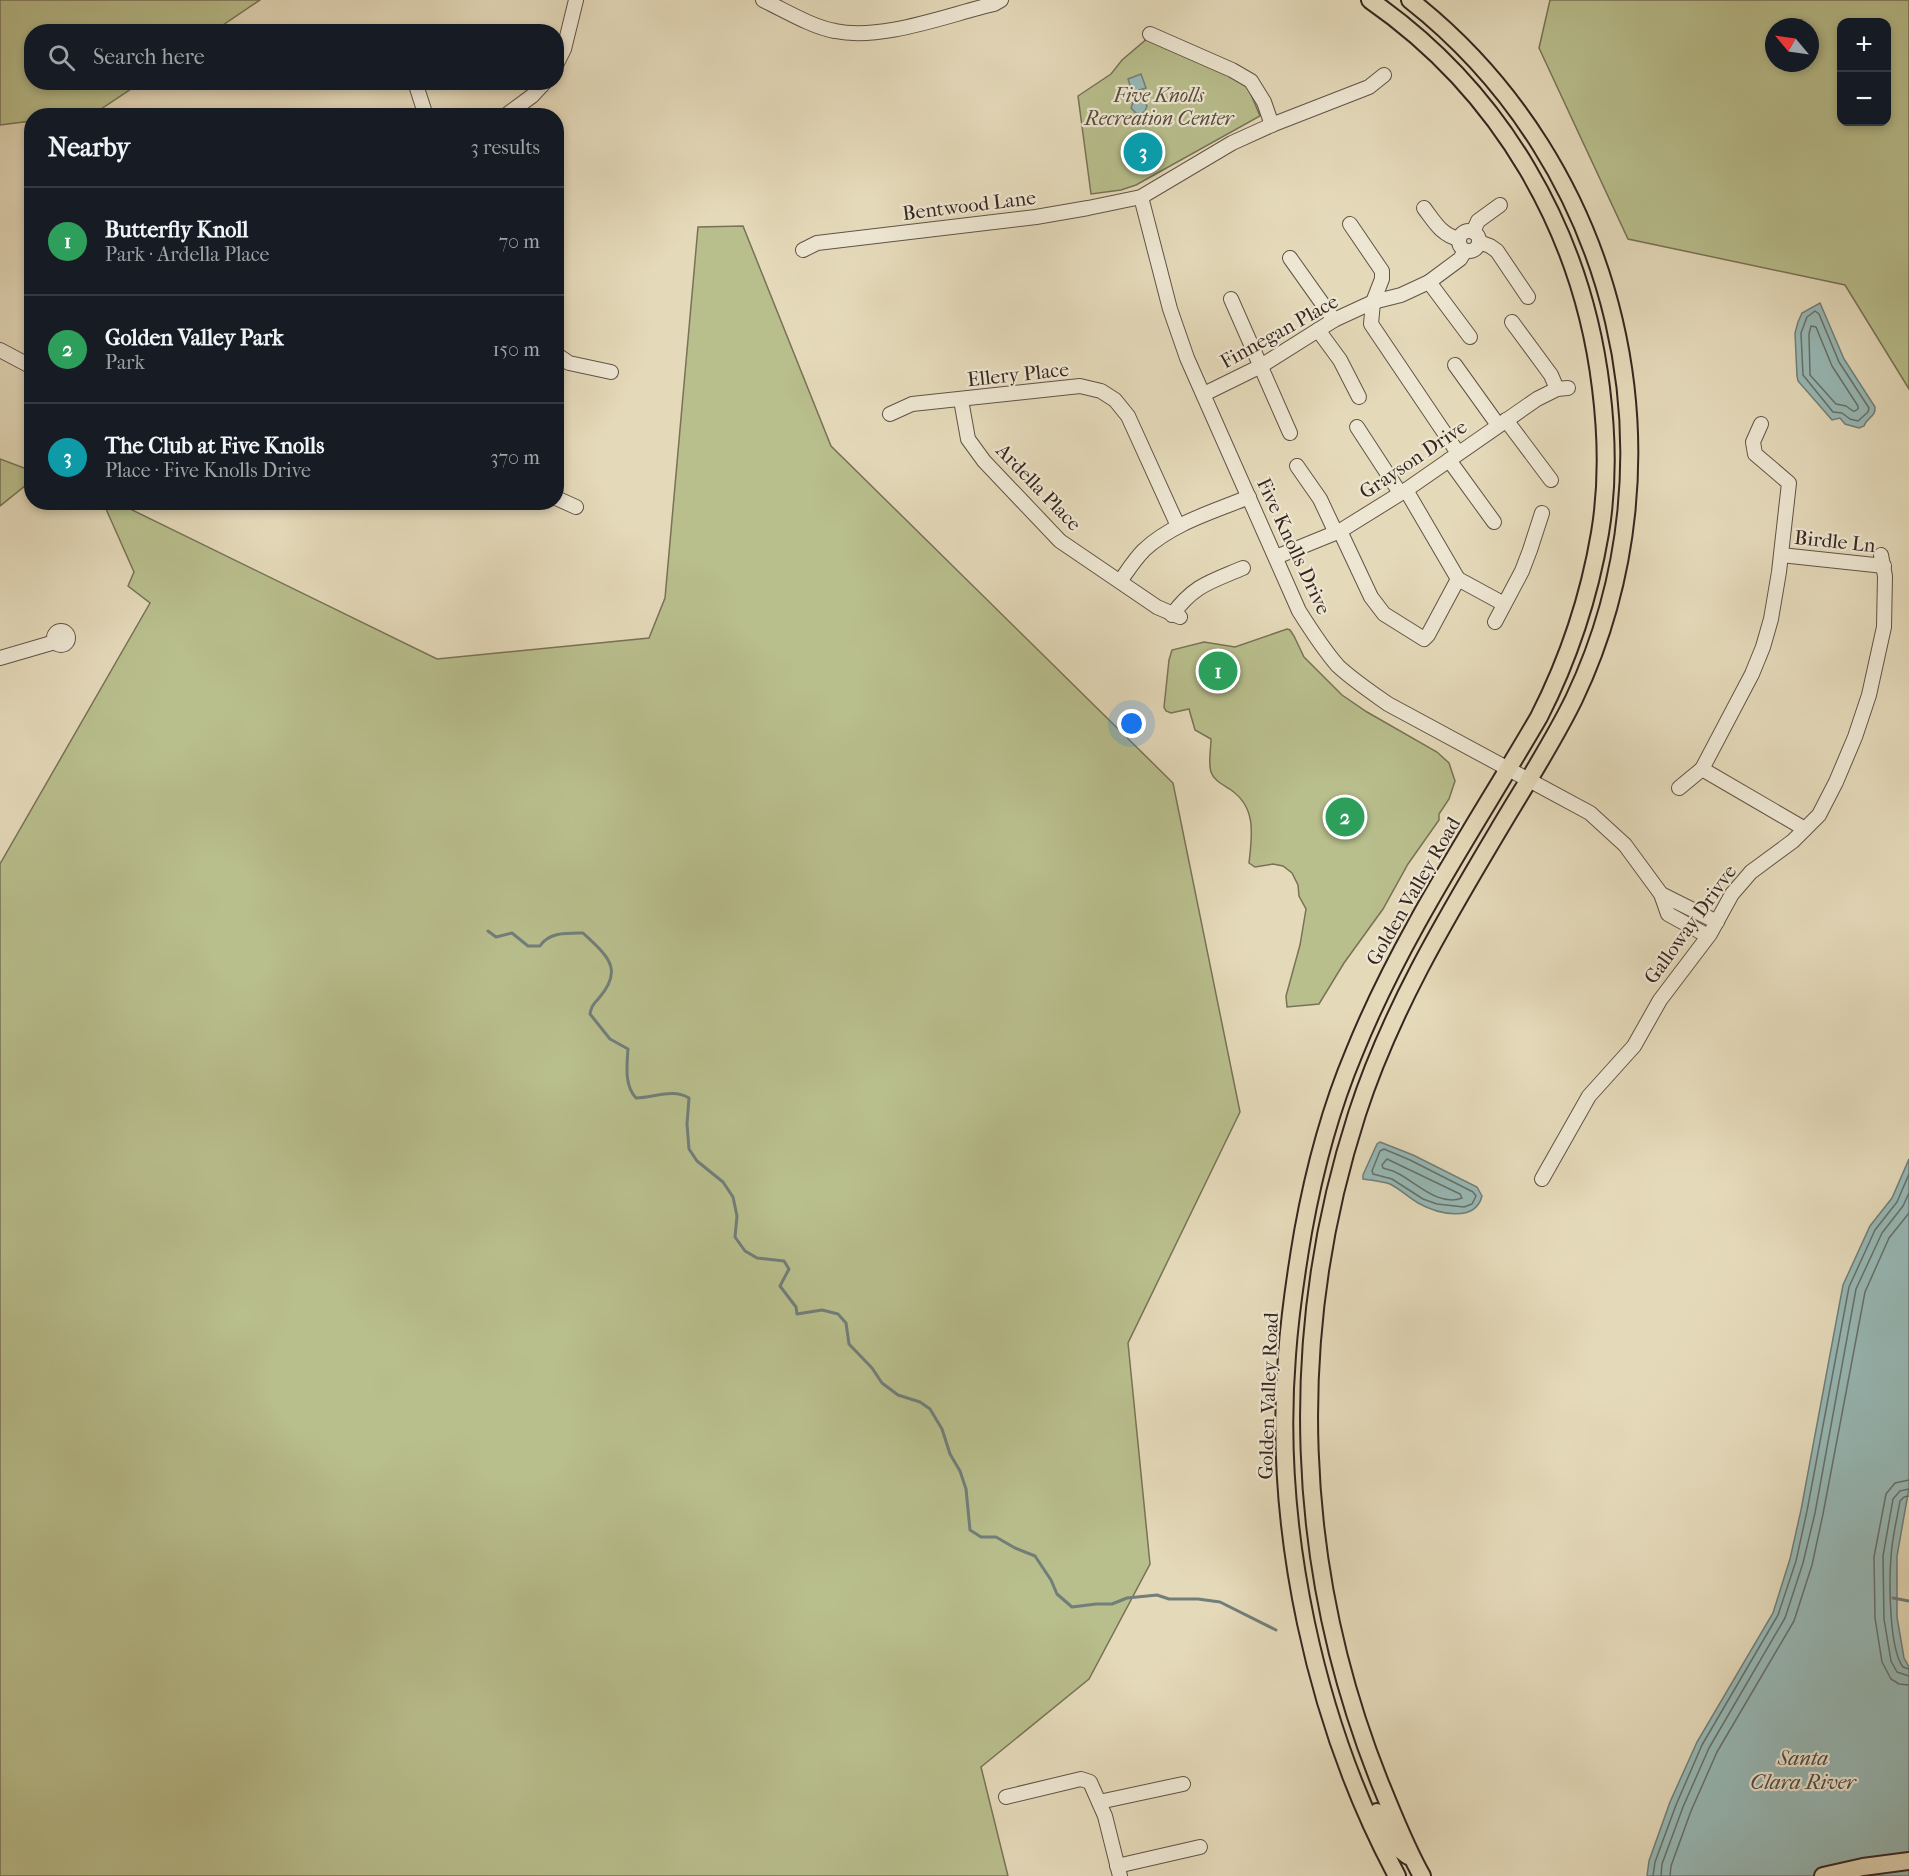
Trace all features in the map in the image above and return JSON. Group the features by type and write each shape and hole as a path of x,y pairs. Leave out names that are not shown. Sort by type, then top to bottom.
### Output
{"main road":[{"name":"Golden Valley Road","path":"1370,0 1435,53 1468,87 1515,147 1551,212 1571,258 1586,304 1597,351 1604,405 1606,445 1602,521 1592,576 1579,624 1555,686 1539,717 1422,914 1381,991 1353,1055 1318,1163 1295,1279 1286,1356 1284,1422 1294,1561 1311,1642 1330,1715 1376,1837 1397,1876"},
{"name":"Golden Valley Road","path":"1410,0 1443,27 1495,82 1541,143 1580,218 1600,271 1624,365 1630,463 1626,516 1615,582 1602,627 1574,698 1407,990 1359,1107 1338,1179 1323,1249 1308,1376 1311,1487 1318,1557 1334,1636 1353,1708 1372,1763 1422,1876"},
{"path":"1362,1801 1368,1799 1372,1802 1394,1845 1414,1861"},
{"path":"1823,1876 1909,1861"}],"street":[{"path":"564,49 576,0"},
{"path":"763,0 833,31 854,34 912,25 963,5 994,4 1001,0"},
{"path":"793,14 799,0"},
{"path":"1150,34 1232,70 1251,81 1264,102 1272,125"},
{"name":"Bentwood Lane","path":"803,250 817,243 1036,217 1140,197 1229,145 1272,125 1369,87 1384,75"},
{"path":"418,90 423,108"},
{"path":"516,108 537,90"},
{"name":"Five Knolls Drive","path":"1140,197 1170,309 1187,358 1299,611 1319,642 1339,666 1367,690 1388,704 1590,813 1625,845 1660,894 1668,914 1708,936"},
{"path":"1500,205 1478,221 1476,237 1497,251 1528,297"},
{"path":"1424,208 1441,231 1462,245"},
{"path":"1350,224 1382,271 1382,279 1373,302 1371,324 1494,522"},
{"name":"Finnegan Place","path":"1204,394 1261,366 1334,320 1373,302 1401,295 1429,282 1460,259 1462,245 1474,251 1476,237"},
{"path":"1290,258 1334,320"},
{"path":"1429,282 1470,337"},
{"path":"1232,299 1290,433"},
{"name":"Grayson Drive","path":"1276,557 1338,532 1403,492 1537,399 1562,388 1512,322"},
{"path":"1318,330 1340,360 1359,397"},
{"path":"0,350 24,362"},
{"path":"564,359 570,363 611,372"},
{"path":"1455,365 1551,480"},
{"name":"Ellery Place","path":"890,414 912,404 1080,386 1101,391 1115,400 1128,416 1178,526"},
{"name":"Ardella Place","path":"961,400 968,439 984,461 1060,541 1121,580 1157,607 1176,616 1184,598 1194,590 1243,568"},
{"path":"1679,788 1702,769 1752,674 1771,619 1789,483 1755,454 1753,442 1761,424"},
{"path":"1357,427 1403,492 1458,579 1504,604"},
{"path":"1297,466 1320,499 1371,597 1384,614 1401,626 1424,639 1458,579"},
{"path":"1121,580 1142,552 1160,536 1178,526 1249,497"},
{"path":"564,502 576,507"},
{"path":"1495,622 1522,571 1542,513"},
{"name":"Birdle Ln","path":"1781,555 1882,561"},
{"name":"Galloway Drivve","path":"1542,1179 1588,1096 1634,1046 1659,1000 1708,936 1732,894 1751,872 1793,841 1819,815 1836,782 1869,695 1884,627 1882,561"},
{"path":"0,658 55,642"},
{"path":"1702,769 1805,829"},
{"path":"1660,894 1717,922"},
{"path":"1006,1797 1081,1779 1090,1782 1105,1816 1118,1871 1200,1847"},
{"path":"1099,1802 1183,1784"}],"green space":[{"path":"0,0 260,0 224,24 24,24 24,90 130,90 102,108 24,108 24,122 0,125"},
{"path":"1550,0 1909,0 1909,389 1845,285 1628,239 1539,48"},
{"name":"Five Knolls Recreation Center","path":"1148,38 1247,85 1260,116 1136,185 1121,190 1091,194 1078,96 1111,74 1122,60"},
{"path":"743,226 831,446 1173,783 1240,1112 1128,1343 1150,1564 1089,1679 981,1767 1008,1876 0,1876 0,864 150,603 128,586 134,572 106,510 132,510 437,659 649,638 665,598 698,227"},
{"path":"0,459 24,468 24,487 0,506"},
{"path":"1287,629 1294,636 1304,657 1342,695 1437,752 1449,763 1455,781 1449,799 1439,814 1439,820 1408,864 1383,909 1344,963 1319,1004 1287,1007 1286,996 1300,945 1306,909 1299,896 1298,885 1292,873 1283,866 1273,864 1255,867 1249,863 1251,823 1249,814 1239,797 1212,775 1211,739 1195,730 1189,709 1171,713 1164,707 1172,650 1204,642 1235,647"}],"water":[{"path":"1141,74 1146,88 1139,90 1147,106 1141,114 1131,108 1133,103 1130,100 1125,101 1122,88 1130,85 1128,79"},
{"path":"1820,303 1844,359 1875,407 1873,415 1864,426 1859,428 1845,424 1840,418 1832,420 1798,381 1795,333 1798,322 1802,313"},
{"path":"1380,1142 1413,1155 1477,1187 1482,1196 1478,1205 1463,1213 1444,1213 1418,1203 1390,1184 1363,1179 1377,1144"},
{"name":"Santa Clara River","path":"1909,1159 1909,1488 1897,1556 1897,1617 1904,1658 1909,1667 1909,1876 1647,1876 1649,1861 1670,1802 1697,1742 1773,1613 1790,1559 1801,1510 1843,1285 1870,1226 1892,1198"}],"waterway":[{"path":"488,931 496,937 512,933 528,946 540,946 548,938 559,934 583,933 605,955 609,962 611,978 590,1014 610,1039 628,1049 627,1075 632,1093 636,1098 670,1094 689,1098 687,1124 689,1149 697,1161 723,1182 733,1197 737,1216 735,1237 745,1251 757,1258 784,1261 789,1269 780,1286 796,1307 797,1314 822,1310 838,1314 846,1323 849,1344 872,1368 882,1383 898,1395 920,1402 930,1409 942,1429 950,1454 960,1471 966,1489 970,1530 981,1537 996,1537 1035,1556 1051,1580 1057,1594 1072,1607 1112,1604 1127,1598 1157,1595 1169,1599 1198,1599 1220,1602 1276,1630"},
{"path":"1893,1598 1909,1601"}],"place":[{"name":"The Club at Five Knolls","path":"1143,152"},
{"name":"Butterfly Knoll","path":"1218,671"},
{"name":"Golden Valley Park","path":"1345,817"}]}
